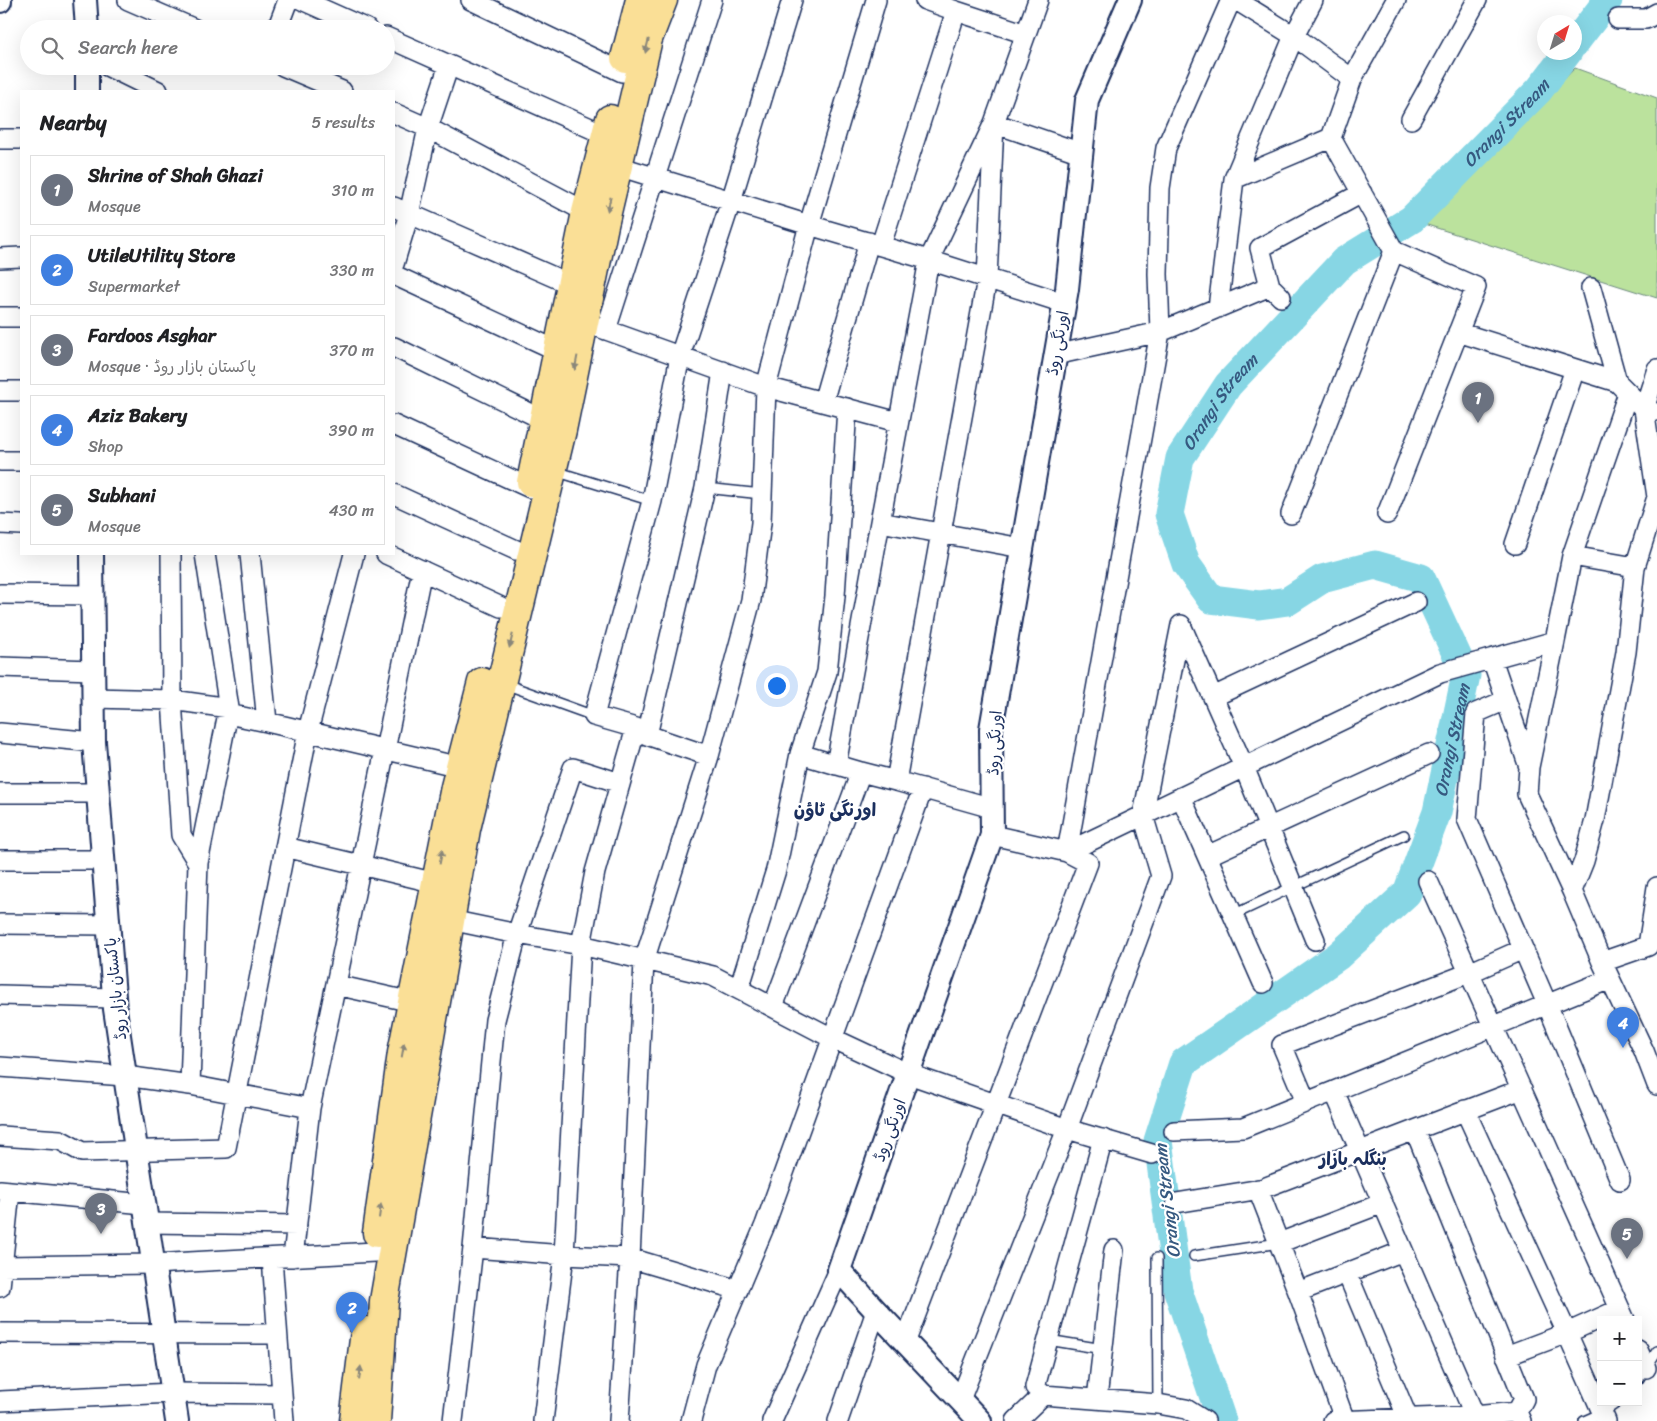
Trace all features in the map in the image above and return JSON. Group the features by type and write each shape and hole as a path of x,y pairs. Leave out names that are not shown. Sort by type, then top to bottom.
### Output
{"main road":[{"path":"354,1421 374,1252 402,1053 412,1002 460,767 516,550 586,212 639,0"},
{"path":"376,1421 384,1301 466,829 562,430 595,326 604,225 648,38 663,0"}],"street":[{"path":"85,0 86,20"},
{"path":"128,0 174,20"},
{"path":"280,20 288,0"},
{"path":"302,0 347,20"},
{"path":"471,0 622,72"},
{"path":"712,0 655,178 595,326 766,387 898,422"},
{"path":"708,756 594,716 652,500 680,356 731,201 792,0"},
{"path":"618,1421 630,1258 644,961 708,756 751,600 761,523 766,387 809,225 876,0"},
{"path":"925,0 1026,34"},
{"path":"836,765 929,260 994,122 1038,0"},
{"name":"اورنگی روڈ","path":"840,1270 992,835 991,729 1064,304 1087,100 1130,0"},
{"path":"1067,852 1160,332 1158,274 1160,188 1166,148 1231,0"},
{"path":"1236,0 1294,36 1352,79"},
{"path":"1218,308 1234,179 1294,36 1313,0"},
{"path":"1234,179 1331,138 1352,79 1396,0"},
{"path":"1412,120 1477,0"},
{"path":"823,402 875,244 956,11"},
{"path":"1618,19 1646,19 1657,14"},
{"path":"395,41 606,135"},
{"path":"395,257 402,210 449,65"},
{"path":"87,75 87,90"},
{"path":"125,75 156,90"},
{"path":"305,75 340,90"},
{"path":"395,113 428,128 586,212"},
{"path":"994,122 1081,153"},
{"path":"896,781 987,279 994,122"},
{"path":"1331,138 1394,251 1476,287 1387,514"},
{"path":"0,139 20,139"},
{"path":"618,166 929,260 1064,304"},
{"path":"1055,355 1160,332 1218,308 1275,292 1260,248 1363,194"},
{"path":"402,210 572,285"},
{"path":"1291,514 1394,251"},
{"path":"0,258 20,257"},
{"path":"395,275 558,351"},
{"path":"1591,288 1623,388 1572,556 1529,767 1527,794 1606,970 1650,1048 1657,1085"},
{"path":"0,317 20,317"},
{"path":"1458,332 1575,369 1623,388 1650,411"},
{"path":"395,347 544,420"},
{"path":"1572,891 1584,861 1595,820 1626,652 1636,567 1651,539 1657,497 1650,411 1657,368"},
{"path":"1515,544 1575,369"},
{"path":"544,1421 564,1255 581,945 594,872 620,784 641,732 705,488 722,371"},
{"path":"0,391 20,392"},
{"path":"739,989 776,870 800,754 826,672 835,596 847,408"},
{"path":"395,425 530,488"},
{"path":"0,461 20,461"},
{"path":"395,494 516,550"},
{"path":"880,522 1022,548"},
{"path":"0,524 20,525"},
{"name":"پاکستان بازار روڈ","path":"92,555 94,742 114,998 177,1421"},
{"path":"170,555 172,700 181,835 198,863"},
{"path":"190,1085 198,863 229,711 205,555"},
{"path":"250,555 268,722"},
{"path":"0,1136 60,1140 82,1152 226,1148 308,732 354,555"},
{"path":"388,555 501,607"},
{"path":"1572,556 1636,567"},
{"path":"293,1257 310,1108 422,570"},
{"path":"0,594 92,595"},
{"path":"1213,697 1416,602"},
{"path":"960,1400 1067,1129 1161,876 1144,815 1181,625 1244,767 1315,940"},
{"path":"1067,852 1440,673 1555,642"},
{"path":"1491,659 1529,767"},
{"path":"0,667 93,670"},
{"path":"93,698 172,700 229,711 308,732 460,767"},
{"path":"1506,700 1476,713 1467,819 1620,1180"},
{"path":"0,734 94,742"},
{"path":"800,754 992,808"},
{"path":"1207,856 1429,754"},
{"path":"453,1421 473,1248 495,1020 516,934 573,768 620,784"},
{"path":"773,1007 861,772"},
{"path":"691,1421 706,1365 765,1224 923,788"},
{"path":"0,793 98,793"},
{"path":"1181,797 1264,983"},
{"path":"905,1343 1088,863 1067,852 992,835"},
{"path":"286,847 436,883"},
{"path":"0,860 103,860"},
{"path":"1428,881 1622,1314 1506,1356"},
{"path":"1174,1131 1243,1128 1547,1004 1606,970 1652,947 1657,887"},
{"path":"450,920 581,945 713,976 832,1038 909,1074 1067,1129 1152,1154"},
{"path":"0,924 108,924"},
{"path":"1306,1102 1282,1045 1469,973 1523,949"},
{"path":"336,985 412,1002"},
{"path":"0,995 114,998"},
{"path":"0,1067 125,1076 190,1085 310,1108"},
{"path":"1176,1203 1258,1189 1522,1089"},
{"path":"1334,1091 1475,1418"},
{"path":"1465,1110 1567,1333 1608,1412"},
{"path":"1258,1189 1298,1292 1340,1421 1519,1416 1524,1400 1415,1130"},
{"path":"1103,1140 1035,1387 1043,1395 1158,1404 1186,1409 1205,1421"},
{"path":"0,1287 5,1191 146,1213 297,1225"},
{"path":"1279,1243 1383,1203"},
{"path":"473,1248 630,1258 738,1290"},
{"path":"1097,1400 1114,1250"},
{"path":"1298,1292 1403,1251"},
{"path":"2,1266 153,1264 374,1252"},
{"path":"272,1258 284,1421"},
{"path":"772,1421 840,1270 905,1343 980,1421"},
{"path":"1347,1273 1408,1419"},
{"path":"838,1421 876,1311"},
{"path":"0,1333 277,1334"},
{"path":"0,1401 173,1394 282,1394"},
{"path":"1016,1421 1043,1395"}],"lane":[{"path":"552,470 652,500"},
{"path":"705,488 762,494"},
{"path":"501,682 594,716"},
{"path":"1233,915 1404,835"},
{"path":"1194,1256 1279,1243"},
{"path":"1157,1258 1158,1404"},
{"path":"1048,1340 1103,1348"},
{"path":"1642,1374 1657,1351"},
{"path":"1584,1421 1608,1412"}],"green space":[{"path":"1575,68 1657,98 1657,298 1424,224"}],"waterway":[{"name":"Orangi Stream","path":"1582,34 1608,0"},
{"name":"Orangi Stream","path":"1222,1421 1178,1291 1158,1141 1183,1063 1338,956 1407,893 1437,812 1466,675 1421,578 1375,565 1322,579 1288,601 1259,605 1211,599 1186,564 1169,514 1180,458 1228,385 1344,261 1412,219 1539,90 1562,60"}],"place":[{"name":"Shrine of Shah Ghazi","path":"1478,423"},
{"name":"Aziz Bakery","path":"1623,1048"},
{"name":"Fardoos Asghar","path":"101,1234"},
{"name":"Subhani","path":"1627,1259"},
{"name":"UtileUtility Store","path":"352,1333"}],"district":[{"name":"اورنگی ٹاؤن","path":"835,810"},
{"name":"بنگلہ بازار","path":"1353,1159"}]}
